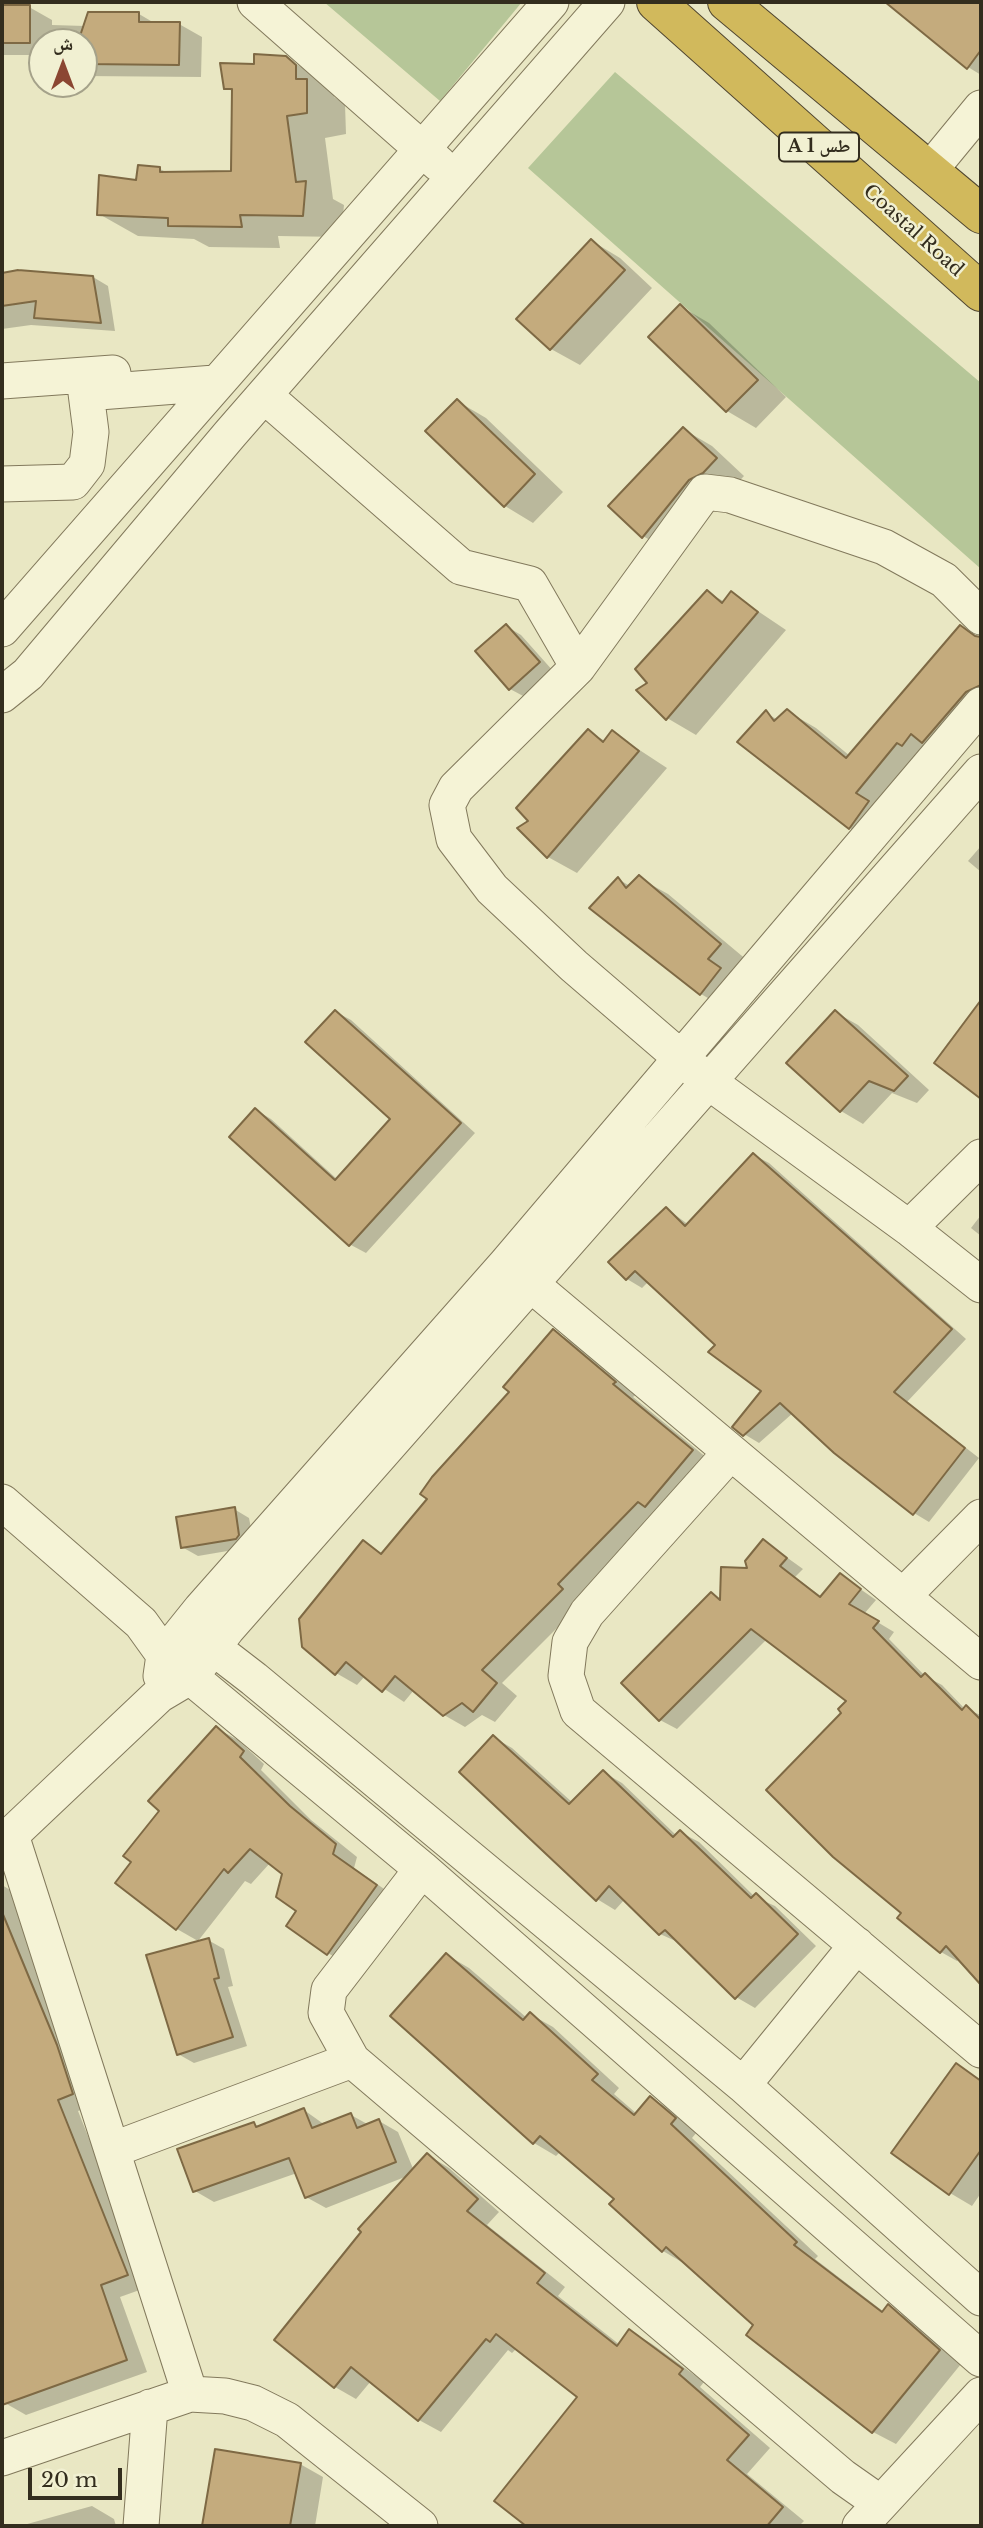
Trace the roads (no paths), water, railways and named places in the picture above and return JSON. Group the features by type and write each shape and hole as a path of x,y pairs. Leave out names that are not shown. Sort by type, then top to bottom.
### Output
{"highway":[{"name":"Coastal Road","path":"656,2 981,292"},
{"name":"A 1 طس","path":"727,2 981,214"}],"street":[{"path":"255,2 455,178"},
{"path":"2,629 551,2"},
{"path":"2,695 28,674 230,434 607,2"},
{"path":"930,170 981,107"},
{"path":"2,381 214,385"},
{"path":"214,385 230,434"},
{"path":"2,484 73,482 87,464 92,432 86,393 214,385"},
{"path":"265,396 461,567 530,584 578,667"},
{"path":"981,617 944,580 884,547 730,495 705,492 578,667 456,788 447,805 447,816 454,839 492,890 574,966 682,1055 709,1082 909,1228 981,1285"},
{"path":"519,1274 682,1055 981,705"},
{"path":"190,2394 7,1837 159,1695 177,1665 200,1637 519,1274 709,1082 793,983 981,772"},
{"path":"764,958 793,983"},
{"path":"909,1228 981,1157"},
{"path":"519,1274 981,1662"},
{"path":"731,1452 587,1613 570,1642 566,1676 578,1710 981,2050"},
{"path":"2,1502 141,1623 177,1665 422,1869 981,2359"},
{"path":"903,1596 981,1517"},
{"path":"141,1623 200,1637 743,2085 981,2298"},
{"path":"422,1869 329,1990 326,2013 352,2060 844,2477 870,2515 981,2395"},
{"path":"743,2085 857,1945"},
{"path":"112,2150 352,2060"},
{"path":"2,2458 190,2394 225,2396 253,2403 287,2420 420,2526"},
{"path":"141,2526 150,2407"}]}
